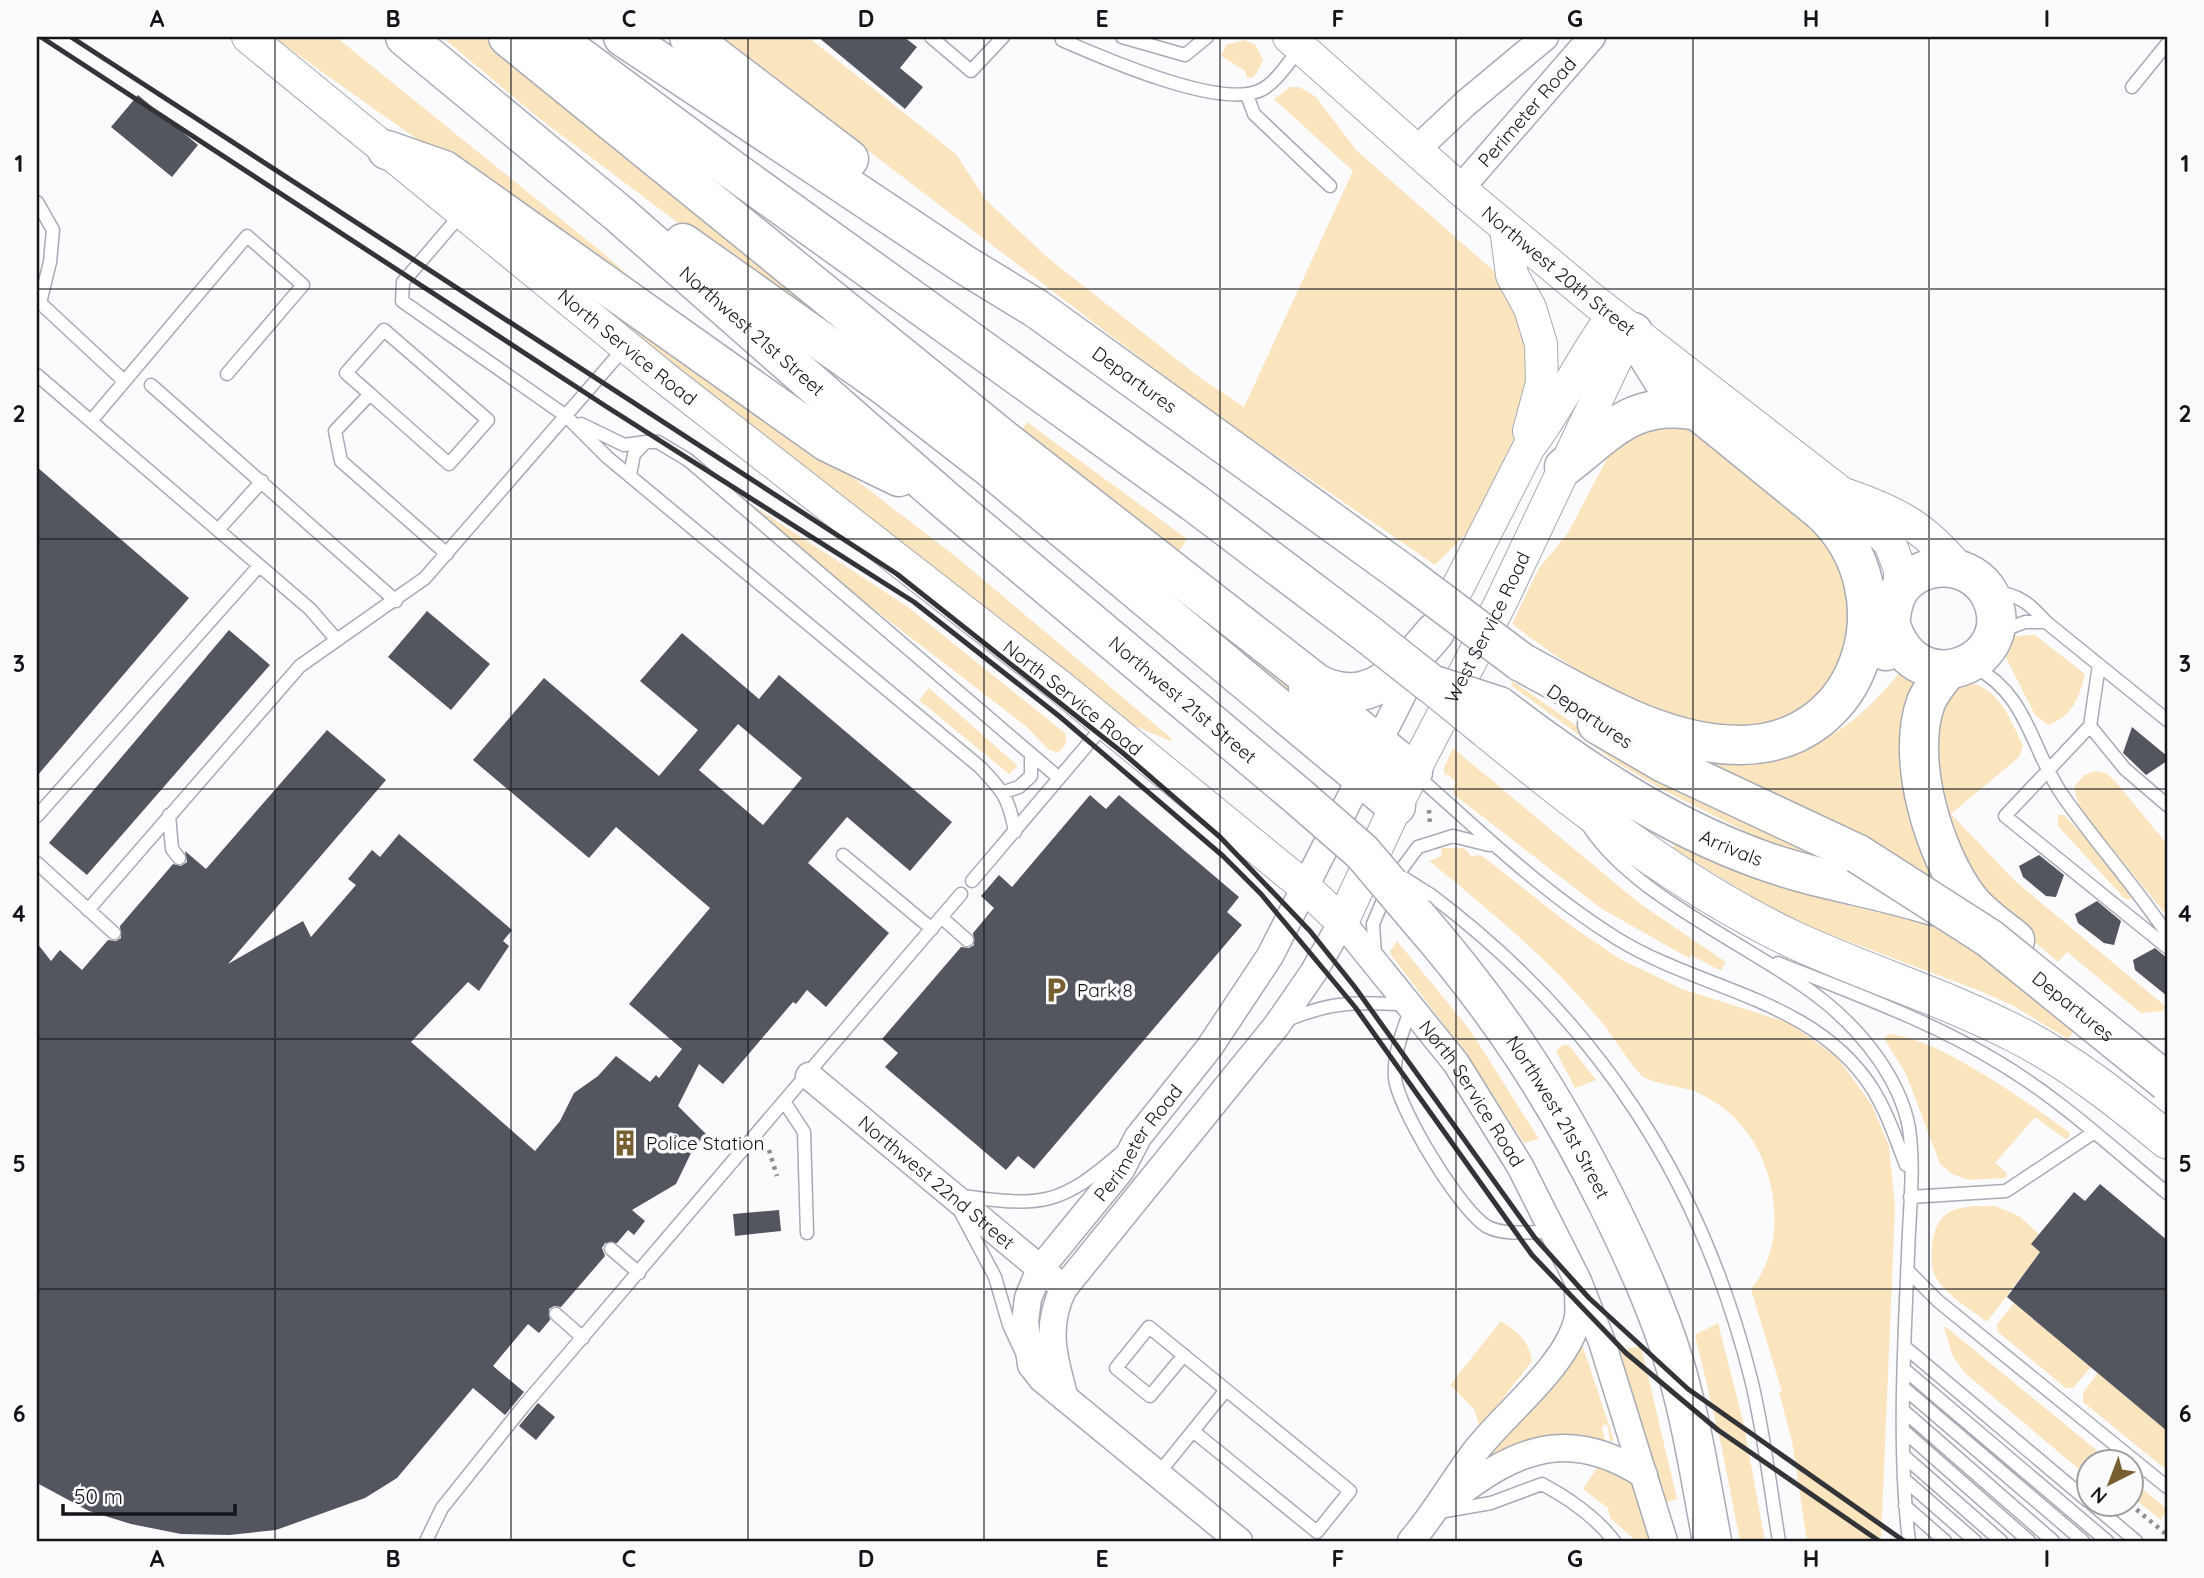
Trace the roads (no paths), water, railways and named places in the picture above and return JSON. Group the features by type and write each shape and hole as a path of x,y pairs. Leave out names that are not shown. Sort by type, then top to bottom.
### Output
{"main road":[{"name":"Northwest 21st Street","path":"405,37 618,213 945,500 1299,797 1425,907 1485,999 1534,1067 1576,1140 1649,1290 1687,1410 1712,1541"},
{"path":"508,37 965,409 1291,667 1328,690 1358,694 1387,678 1435,632"},
{"name":"Arrivals","path":"553,37 731,169 1114,443 1431,684 1699,834 1758,859 1820,879 1943,909 1986,930 2052,970 1972,903 1946,864 1921,780 1921,734 1925,705 1969,659"},
{"path":"623,37 965,265 1037,309"},
{"path":"689,37 973,253 1037,309"},
{"path":"500,116 885,386 1414,794"},
{"path":"387,149 444,170 827,442 945,500"},
{"name":"Departures","path":"1037,309 1401,572 1521,663 1548,690 1634,746 1693,778 1858,854 1989,938 2167,1082"},
{"path":"1623,324 1666,384 1822,512 1845,536 1854,551 1865,581 1868,618 1861,653 1836,701"},
{"path":"1564,467 1612,427 1633,414 1669,407 1698,411"},
{"path":"1933,568 1975,581 1996,617 1969,659 1918,664 1897,643 1892,628 1892,615 1900,589 1910,579 1933,568"},
{"path":"1521,663 1594,701 1647,724 1718,743 1762,743 1790,736 1811,726 1836,701 1875,672 1892,628"},
{"path":"1291,667 1369,761"},
{"path":"1493,718 1570,798 1653,856 1757,920 1831,956 1977,1016 2046,1051 2095,1084 2163,1137"}],"street":[{"name":"North Service Road","path":"248,37 626,346 1105,723 1305,887 1342,922 1412,1005 1456,1063 1500,1131 1553,1232 1578,1281 1602,1342 1664,1541"},
{"name":"Perimeter Road","path":"1416,150 1465,103 1545,37"},
{"name":"Perimeter Road","path":"1460,189 1592,37"},
{"name":"Northwest 20th Street","path":"1295,42 1506,228 1623,324 1840,492 1890,543 1900,570 1900,589"},
{"path":"1506,228 1512,275 1530,308 1541,344 1542,383 1528,433 1529,446"},
{"path":"1305,887 1529,446 1549,421 1583,358 1623,324"},
{"name":"West Service Road","path":"1342,922 1414,794 1501,601 1616,359 1623,324"},
{"name":"Northwest 20th Street","path":"1840,492 1896,512 1942,548 1975,581"},
{"name":"Perimeter Road","path":"1031,1366 1025,1322 1028,1298 1040,1269 1121,1170 1138,1137 1223,1030 1270,956 1305,887"},
{"name":"Perimeter Road","path":"1065,1398 1052,1350 1051,1333 1054,1312 1063,1288 1277,1025 1313,973 1342,922"},
{"name":"Northwest 22nd Street","path":"808,1076 1063,1288"},
{"path":"1411,1541 1434,1514 1474,1453 1570,1339 1578,1316 1578,1281"},
{"path":"1031,1366 1065,1398 1239,1541"},
{"path":"1434,1514 1491,1469 1542,1450 1570,1448 1595,1451 1619,1460 1644,1475"}],"lane":[{"path":"931,37 971,71 1003,37"},
{"path":"1122,37 1185,55 1207,37"},
{"path":"1062,40 1116,64 1181,86 1247,95 1264,89 1295,42"},
{"path":"2132,87 2167,44"},
{"path":"1247,95 1254,114 1330,186"},
{"path":"37,202 53,230 50,262 38,302 124,381"},
{"path":"463,212 402,282 402,301 566,416 624,445 658,442 688,460 1059,778"},
{"path":"91,421 247,236 303,285 227,374"},
{"path":"384,330 488,420 449,464 370,394 346,373 384,330"},
{"path":"88,910 300,666 336,639 396,601 425,578 626,346"},
{"path":"37,375 310,609 336,639"},
{"path":"151,385 396,601"},
{"path":"370,394 335,432 341,461 447,554"},
{"path":"566,416 607,457 980,767 1004,792 1010,804 1015,832"},
{"path":"630,475 634,454 646,442"},
{"path":"218,530 262,481"},
{"path":"37,816 259,566"},
{"path":"1975,581 2032,605 2046,622 2167,720"},
{"path":"2046,622 2012,625 1969,659 2011,695 2031,732 2047,772 2167,934"},
{"path":"2099,665 2090,726 2005,816 2167,947"},
{"path":"972,881 1105,723"},
{"path":"2090,726 2125,769 2164,802 2167,814"},
{"path":"1004,792 1019,787 1031,776 1031,754"},
{"path":"1414,794 1494,846 1584,916 1646,956 1784,1012 1824,1035 1850,1060 1872,1088 1890,1123 1909,1176"},
{"path":"1570,798 1605,852 1658,892 1758,956 1841,1016 1876,1057 1891,1081 1909,1129 1905,1506 1908,1536 1921,1541"},
{"path":"169,815 172,849 179,858"},
{"path":"1376,962 1373,924 1389,886 1418,847 1453,836 1466,837 1494,846"},
{"path":"843,855 932,929"},
{"path":"37,863 114,933"},
{"path":"426,1541 442,1508 961,894"},
{"path":"1425,907 1495,946 1559,1010 1622,1090 1681,1188 1721,1282 1748,1368 1761,1424 1779,1541"},
{"path":"941,917 967,940"},
{"path":"1758,956 1890,1008 1996,1061 2093,1133 2167,1193"},
{"path":"1277,1025 1321,1006 1356,1002 1412,1005 1395,1054 1398,1095 1408,1116 1465,1206 1478,1220 1498,1231 1553,1232"},
{"path":"785,1103 804,1132 807,1233"},
{"path":"1910,1197 2006,1191 2093,1133"},
{"path":"951,1195 1014,1204 1056,1199 1096,1174 1138,1137"},
{"path":"951,1195 995,1277 1015,1343 1031,1366"},
{"path":"611,1250 639,1273"},
{"path":"1907,1270 1938,1301 2167,1486"},
{"path":"556,1314 583,1338"},
{"path":"1184,1355 1150,1396 1116,1368 1149,1327 1184,1355 1350,1491 1317,1532 1193,1431"},
{"path":"1905,1347 2074,1490"},
{"path":"1905,1370 2107,1541"},
{"path":"1905,1388 2083,1541"},
{"path":"1158,1474 1226,1390"},
{"path":"1905,1412 2053,1541"},
{"path":"1905,1432 2029,1541"},
{"path":"1904,1457 2001,1541"},
{"path":"1905,1480 1975,1541"},
{"path":"1434,1514 1491,1503 1542,1484 1564,1495 1600,1522 1614,1541"},
{"path":"1905,1506 1945,1541"},
{"path":"2108,1518 2136,1541"}],"railway":[{"path":"41,37 607,407 914,602 1059,716 1223,856 1261,894 1355,1007 1532,1255 1626,1353 1718,1430 1879,1541"},
{"path":"71,37 897,574 1123,753 1220,837 1310,931 1354,986 1535,1238 1589,1298 1688,1389 1904,1541"}],"place":[{"name":"Park 8","path":"1056,990"},
{"name":"Police Station","path":"625,1143"}]}
